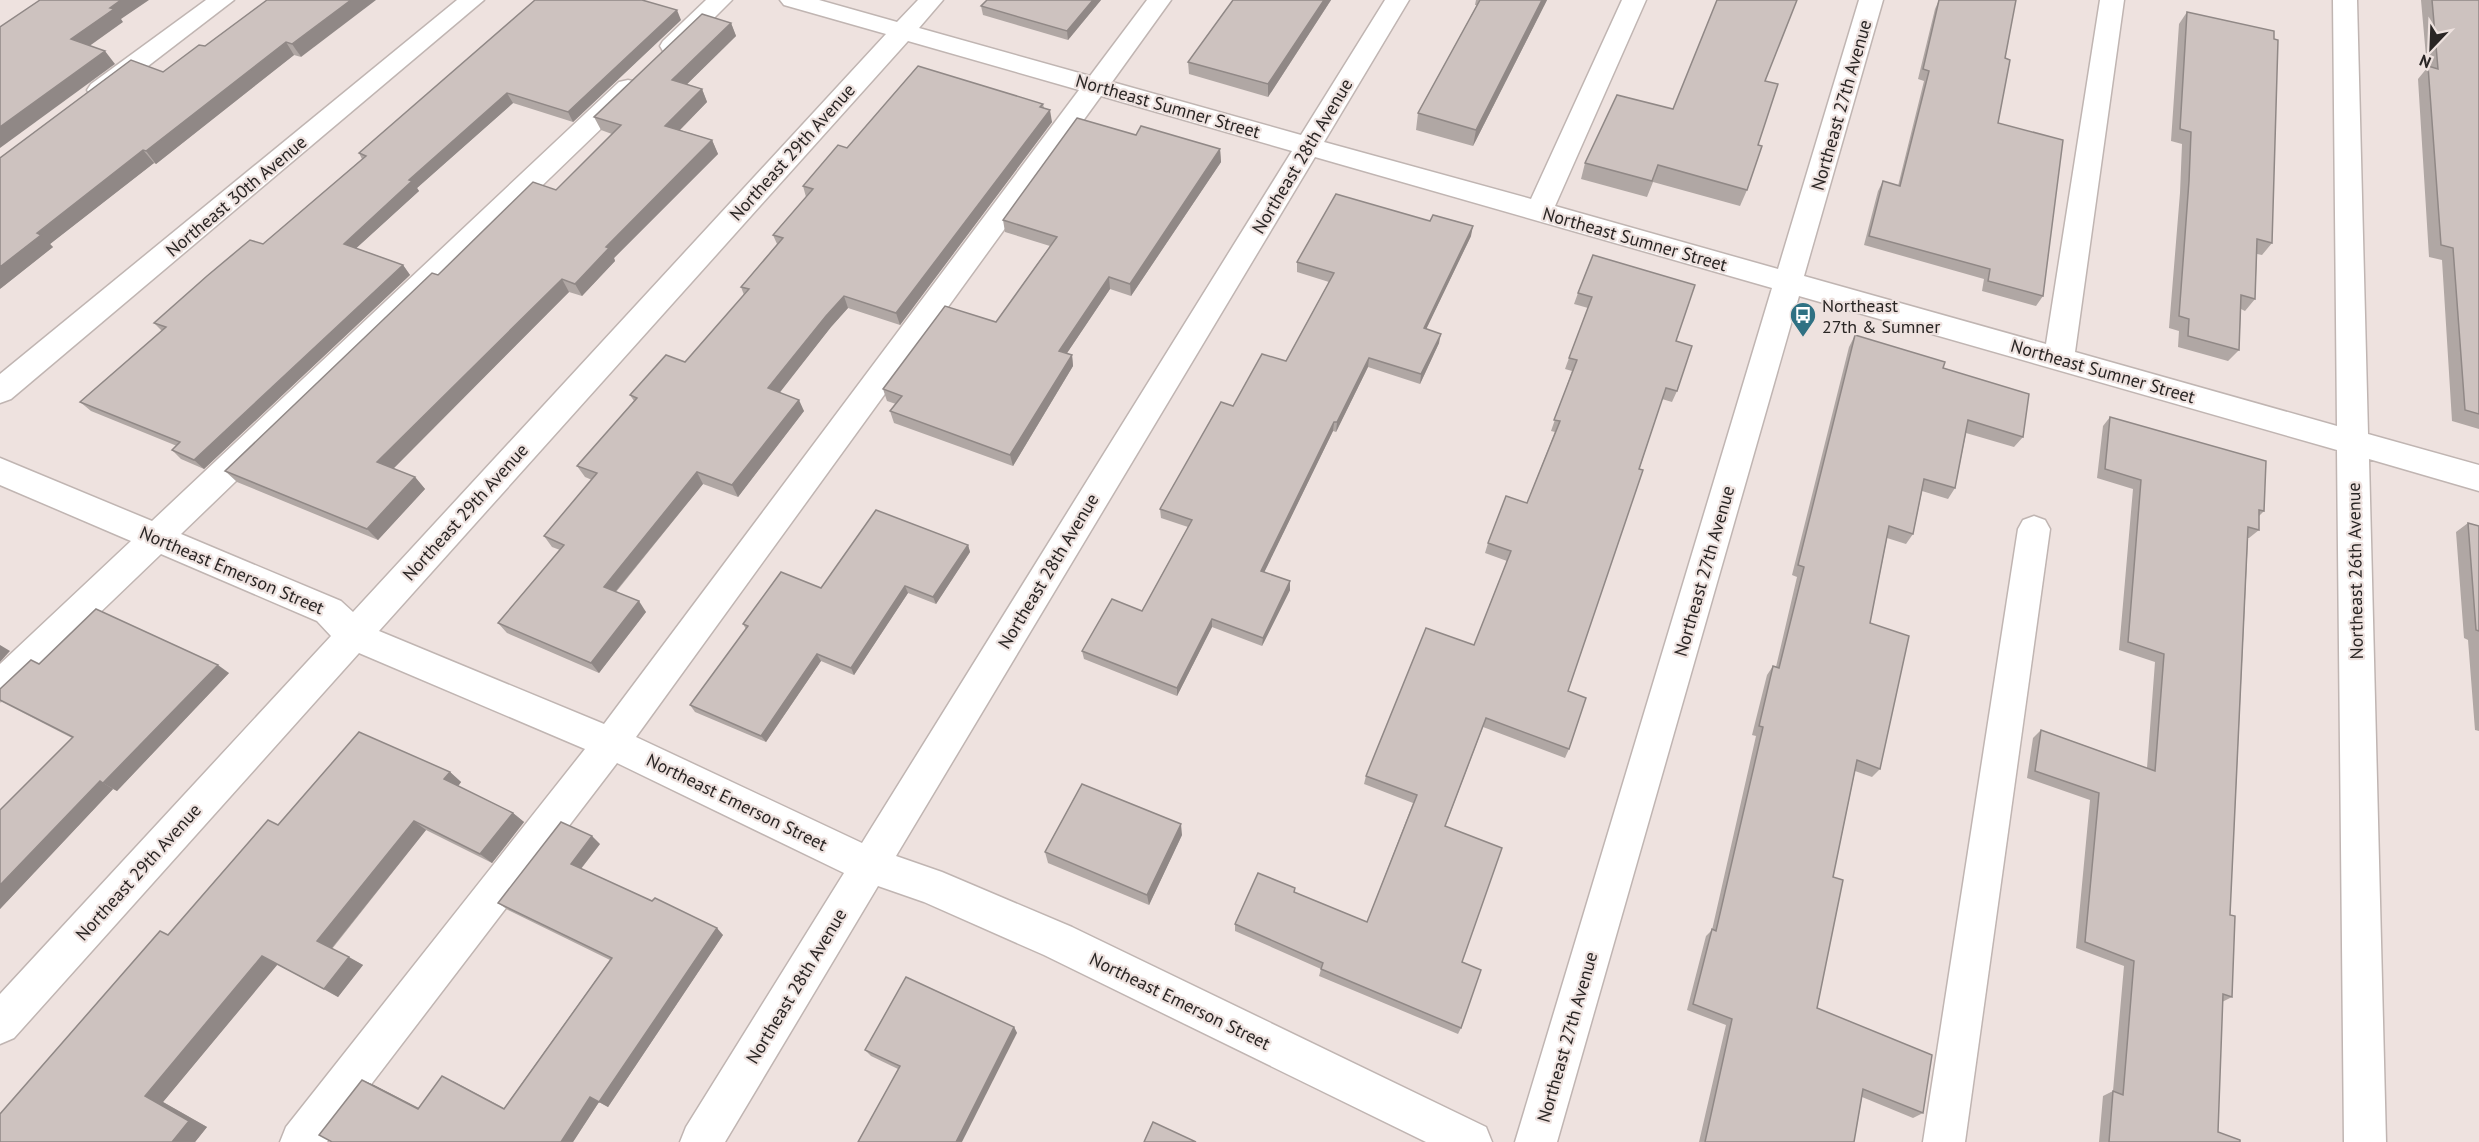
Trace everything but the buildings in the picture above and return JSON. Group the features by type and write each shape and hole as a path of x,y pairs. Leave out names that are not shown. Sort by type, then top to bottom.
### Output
{"street":[{"path":"77,107 222,0"},
{"name":"Northeast 30th Avenue","path":"0,391 472,0"},
{"path":"0,686 720,0"},
{"name":"Northeast Sumner Street","path":"792,0 2479,478"},
{"name":"Northeast 29th Avenue","path":"0,1024 931,0"},
{"path":"301,1142 611,743 1094,85 1159,0"},
{"name":"Northeast 28th Avenue","path":"701,1142 1397,0"},
{"path":"1539,211 1634,0"},
{"name":"Northeast 27th Avenue","path":"1536,1142 1871,0"},
{"path":"2059,359 2112,0"},
{"name":"Northeast 26th Avenue","path":"2345,0 2365,1142"},
{"name":"Northeast Emerson Street","path":"0,471 329,611 353,634 611,743 868,865 929,885 1058,941 1471,1142"},
{"path":"1944,1142 2034,529"}],"place":[{"name":"Northeast 27th & Sumner","path":"1803,338"}]}
